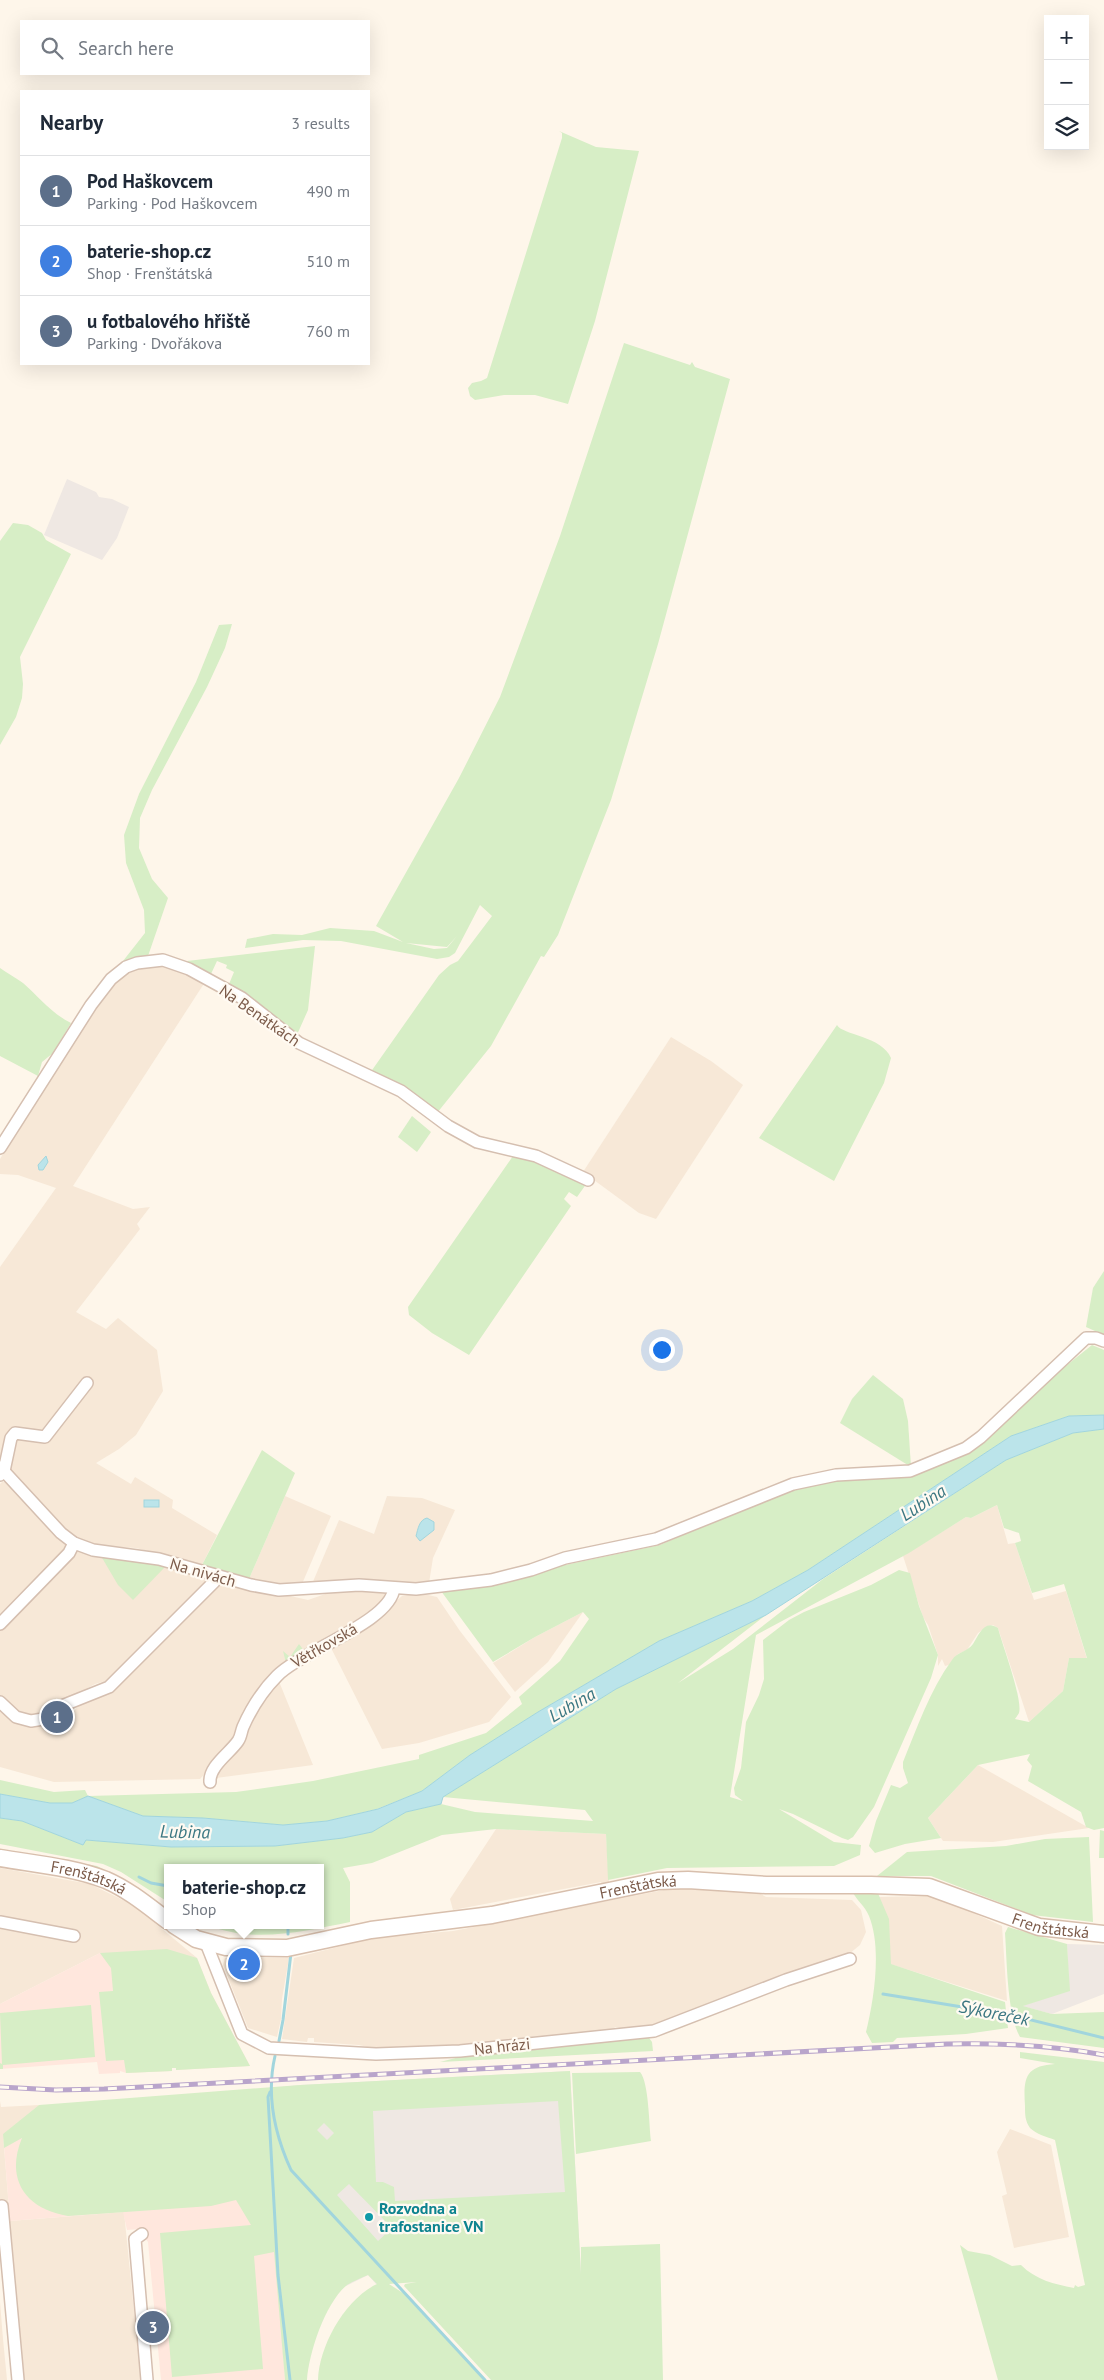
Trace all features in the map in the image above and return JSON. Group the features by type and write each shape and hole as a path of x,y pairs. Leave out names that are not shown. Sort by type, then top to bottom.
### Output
{"main road":[{"name":"Frenštátská","path":"0,1858 75,1871 105,1880 136,1897 164,1917"},
{"name":"Frenštátská","path":"179,1929 187,1935 206,1943 246,1949 290,1947 372,1930 492,1915 658,1882 688,1880 766,1886 871,1885 929,1887 1039,1926 1104,1934"}],"street":[{"name":"Na Benátkách","path":"0,1148 91,1005 111,978 126,967 137,963 163,960 189,969 242,998 299,1043 401,1091 448,1126 477,1142 536,1156 588,1180"},
{"name":"Na nivách","path":"1,1471 61,1533 74,1543 93,1550 160,1559 217,1576 279,1590 359,1586 394,1588 439,1587 491,1580 531,1570 565,1558 656,1539 793,1484 836,1475 910,1471 966,1448 1086,1338 1096,1338 1104,1341"},
{"path":"1,1471 11,1438 15,1433 45,1437 87,1383"},
{"path":"0,1624 69,1553 74,1543"},
{"path":"0,1702 16,1717 31,1722 43,1719 64,1705 108,1687 214,1582 217,1576"},
{"name":"Větřkovská","path":"210,1782 212,1772 239,1740 242,1728 257,1702 276,1676 293,1662 353,1630 379,1611 394,1594 394,1588"},
{"path":"0,1922 74,1936"},
{"name":"Na hrázi","path":"206,1943 242,2034 269,2048 376,2054 460,2051 654,2031 786,1980 850,1959"},
{"path":"2,2206 18,2380"},
{"path":"142,2234 135,2239 147,2380"}],"shaded area":[{"path":"67,479 96,492 99,497 112,499 129,507 117,538 102,560 44,535"},
{"path":"163,964 181,970 205,982 73,1186 133,1209 150,1207 137,1224 140,1229 76,1312 106,1329 118,1318 157,1350 163,1391 136,1435 119,1449 96,1463 131,1484 135,1477 173,1500 172,1508 217,1535 202,1565 136,1548 94,1545 81,1540 67,1531 0,1461 0,1267 56,1188 18,1175 0,1174 0,1159 36,1098 114,982 128,972 142,966"},
{"path":"671,1037 711,1061 743,1085 656,1219 639,1213 583,1172"},
{"path":"8,1482 66,1543 66,1550 0,1618 0,1484"},
{"path":"285,1496 331,1516 302,1584 278,1585 249,1579"},
{"path":"387,1496 422,1498 455,1510 433,1558 429,1583 413,1585 312,1584 339,1520 374,1534"},
{"path":"997,1505 1008,1544 1015,1543 1034,1600 1066,1591 1087,1659 1069,1658 1063,1691 1029,1722 998,1628 993,1625 988,1626 978,1633 967,1650 958,1654 949,1665 945,1666 942,1659 938,1666 938,1655 903,1556 966,1517 971,1518"},
{"path":"78,1550 160,1565 207,1580 191,1599 160,1626 153,1637 109,1680 95,1684 64,1701 56,1698 54,1709 43,1715 25,1717 0,1695 0,1630"},
{"path":"220,1584 270,1595 286,1595 308,1600 331,1592 385,1592 383,1601 364,1619 292,1659 236,1739 200,1779 54,1782 0,1767 0,1710 43,1722 57,1733 91,1689 109,1693"},
{"path":"419,1593 437,1597 460,1631 511,1697 489,1722 419,1743 382,1749 330,1646 381,1614 402,1596"},
{"path":"583,1612 548,1662 515,1692 493,1663 535,1637"},
{"path":"278,1679 313,1765 216,1778 214,1774 248,1734 244,1729"},
{"path":"978,1765 1089,1828 993,1842 943,1841 928,1818"},
{"path":"496,1829 606,1834 609,1883 602,1885 601,1882 453,1910 450,1899"},
{"path":"0,1868 90,1884 133,1905 197,1958 211,1993 250,2066 176,2070 176,2068 172,2068 172,2071 126,2073 118,1993 100,1953 0,2004"},
{"path":"696,1888 759,1893 766,1897 852,1900 861,1910 866,1932 860,1945 849,1954 650,2026 624,2029 615,2027 614,2029 539,2039 538,2036 480,2045 376,2049 359,2045 314,2042 314,2038 308,2038 307,2042 282,2039 294,1958 373,1938 453,1931 669,1889"},
{"path":"927,1896 951,1903 1002,1926 1007,2001 890,1964 890,1947 879,1897"},
{"path":"1067,1944 1104,1945 1104,1994 1052,2014 1022,2006 1069,1990"},
{"path":"100,1953 111,1968 118,1992 126,2073 120,2071 120,2073 99,2074 97,2062 0,2069 0,2004"},
{"path":"225,1958 289,1958 277,2037 248,2028 223,1965"},
{"path":"570,2071 581,2273 376,2284 368,2275 346,2286 244,2091 300,2085"},
{"path":"0,2101 1,2107 39,2105 3,2135 10,2221 124,2212 141,2380 24,2380 10,2222 0,2222"},
{"path":"39,2105 266,2111 285,2380 161,2380 148,2242 139,2229 127,2230 123,2212 10,2221 3,2134"},
{"path":"1010,2129 1051,2145 1069,2237 1014,2248 1002,2196 1007,2194 997,2152"},
{"path":"0,2302 3,2339 7,2380 0,2380"}],"green space":[{"path":"559,131 596,147 639,151 595,321 568,404 535,395 504,395 475,400 470,396 468,388 472,383 487,378 562,138 562,133"},
{"path":"624,343 690,365 692,362 695,367 730,379 658,644 611,800 558,935 544,957 541,956 491,1046 437,1113 370,1073 439,975 450,965 458,961 492,916 480,905 455,953 449,957 437,959 341,941 303,940 245,948 247,939 273,934 302,935 330,928 374,931 403,942 376,926 459,778 500,697 560,536","holes":["457,936 447,948 434,949 406,943 447,947"]},
{"path":"13,523 28,525 42,533 46,540 71,554 20,657 23,684 22,698 16,717 0,745 0,541"},
{"path":"232,624 225,648 207,687 152,790 140,818 139,848 152,879 168,898 148,956 123,961 145,933 144,910 126,863 124,835 139,794 196,682 219,625"},
{"path":"315,946 308,1010 296,1037 191,965 187,961","holes":["217,961 227,965 226,968 234,972 229,984 211,974"]},
{"path":"0,968 23,983 51,1010 71,1023 53,1053 42,1062 38,1076 0,1056"},
{"path":"837,1025 846,1031 879,1045 891,1058 884,1083 834,1181 759,1138"},
{"path":"412,1116 431,1132 417,1152 398,1137"},
{"path":"513,1156 551,1166 587,1183 577,1197 569,1192 564,1199 571,1206 469,1355 432,1333 409,1315 408,1307"},
{"path":"1104,1271 1104,1335 1086,1327 1093,1288"},
{"path":"1092,1345 1104,1350 1104,1415 1069,1416 1011,1436 808,1570 752,1601 659,1641 538,1712 470,1755 422,1791 377,1809 327,1821 283,1825 203,1818 143,1816 88,1796 236,1792 313,1781 419,1759 419,1755 486,1733 522,1704 519,1697 560,1661 589,1619 583,1612 493,1662 441,1591 660,1545 795,1487 837,1479 932,1466 1037,1389"},
{"path":"873,1375 903,1399 908,1421 911,1467 840,1423 852,1399"},
{"path":"1104,1429 1104,1828 1094,1830 1086,1827 1081,1812 1028,1781 1032,1766 1027,1760 1030,1754 978,1765 928,1818 941,1838 905,1844 875,1853 869,1846 876,1821 891,1785 900,1788 908,1783 903,1762 937,1684 954,1657 971,1647 982,1629 989,1625 998,1628 1018,1696 1019,1713 1015,1719 1029,1722 1063,1691 1069,1658 1087,1658 1064,1584 1032,1593 1015,1543 1021,1541 1019,1533 1004,1528 997,1505 971,1518 966,1517 909,1553 756,1635 730,1797 743,1801 735,1795 734,1788 741,1768 746,1722 759,1695 764,1679 763,1640 789,1620 871,1585 899,1570 910,1573 919,1606 938,1655 931,1678 874,1807 853,1837 848,1840 842,1838 779,1809 834,1842 861,1845 860,1855 834,1866 667,1868 608,1880 606,1834 496,1829 442,1835 372,1863 343,1868 350,1882 350,1922 324,1927 324,1864 164,1864 164,1899 121,1872 103,1864 0,1844 0,1818 22,1821 83,1845 85,1840 171,1847 275,1846 343,1838 372,1832 406,1812 441,1804 475,1812 593,1821 585,1810 443,1797 616,1689 766,1615 678,1683 733,1649 823,1579 1006,1460 1073,1433"},
{"path":"262,1450 295,1473 249,1579 202,1565"},
{"path":"101,1556 165,1567 133,1600 118,1585"},
{"path":"299,1644 305,1652 286,1663 283,1651 290,1657"},
{"path":"0,1780 54,1792 85,1790 88,1796 72,1803 50,1803 0,1794"},
{"path":"1100,1830 1104,1831 1104,1858 1099,1858"},
{"path":"1089,1837 1093,1922 1032,1915 931,1876 877,1876 907,1852 1006,1846 1045,1839"},
{"path":"0,1849 97,1866 139,1888 137,1890 0,1853"},
{"path":"852,1891 877,1891 889,1919 891,1964 1005,2002 1008,2028 966,2034 897,2038 893,2042 872,2043 866,2032 874,1990 875,1943 869,1916"},
{"path":"1008,1927 1067,1944 1070,1991 1023,2006 1052,2014 1104,2012 1104,2048 1020,2037 1012,2015 1008,1987 1005,1933"},
{"path":"219,1929 315,1929 261,1935"},
{"path":"167,1949 197,1958 211,1993 250,2066 176,2070 176,2068 172,2068 172,2071 126,2073 124,2060 106,2061 99,1992 113,1991 111,1968 100,1953"},
{"path":"91,2005 95,2057 3,2065 3,2069 0,2069 0,2063 2,2064 0,2013"},
{"path":"647,2035 652,2042 653,2051 440,2062 487,2050"},
{"path":"1020,2052 1104,2062 1104,2380 998,2380 960,2245 968,2251 990,2255 1012,2266 1021,2265 1039,2278 1052,2283 1074,2288 1075,2285 1078,2287 1085,2285 1055,2140 1032,2130 1028,2125 1026,2117 1025,2087 1028,2075 1038,2067 1055,2064 1020,2058"},
{"path":"570,2071 581,2274 581,2247 660,2244 663,2380 491,2380 404,2286 405,2284 417,2282 389,2284 403,2293 484,2380 318,2380 323,2353 336,2325 354,2301 365,2291 377,2284 368,2275 347,2285 339,2293 325,2316 311,2356 307,2380 285,2380 274,2252 254,2256 263,2369 172,2377 160,2233 251,2225 236,2200 211,2206 68,2216 53,2212 40,2207 22,2190 16,2166 17,2153 22,2138 4,2148 3,2134 39,2105 300,2085","holes":["558,2101 565,2192 395,2201 394,2187 383,2182 376,2182 373,2111","324,2123 334,2133 327,2140 317,2130","349,2184 392,2228 378,2241 337,2195"]},
{"path":"640,2072 647,2094 651,2141 576,2154 572,2073"}],"water":[{"path":"46,1156 48,1162 43,1170 39,1170 38,1165"},
{"name":"Lubina","path":"1104,1415 1104,1429 1073,1433 1006,1460 766,1615 616,1689 443,1797 441,1804 406,1812 372,1832 343,1838 275,1846 171,1847 86,1840 83,1845 22,1821 0,1818 0,1794 50,1803 72,1803 88,1796 143,1816 203,1818 283,1825 327,1821 378,1809 422,1791 470,1755 538,1712 659,1641 752,1601 808,1570 1011,1436 1069,1416"},
{"path":"144,1500 159,1500 159,1507 144,1507"},
{"path":"427,1518 434,1522 434,1530 420,1541 416,1536 418,1528 422,1521"}],"waterway":[{"path":"139,1877 151,1883 164,1885"},
{"path":"288,1929 288,1934"},
{"path":"279,2041 291,1953"},
{"name":"Sýkoreček","path":"883,1994 1011,2015 1104,2038"},
{"path":"275,2056 271,2085 272,2100 280,2143 291,2170 485,2380"},
{"path":"270,2092 268,2097 278,2275 290,2380"}],"railway":[{"path":"0,2087 56,2090 104,2089 947,2044 1026,2045 1104,2055"}],"place":[{"name":"Pod Haškovcem","path":"57,1717"},
{"name":"baterie-shop.cz","path":"244,1964"},
{"name":"Rozvodna a trafostanice VN","path":"369,2217"},
{"name":"u fotbalového hřiště","path":"153,2327"}]}
